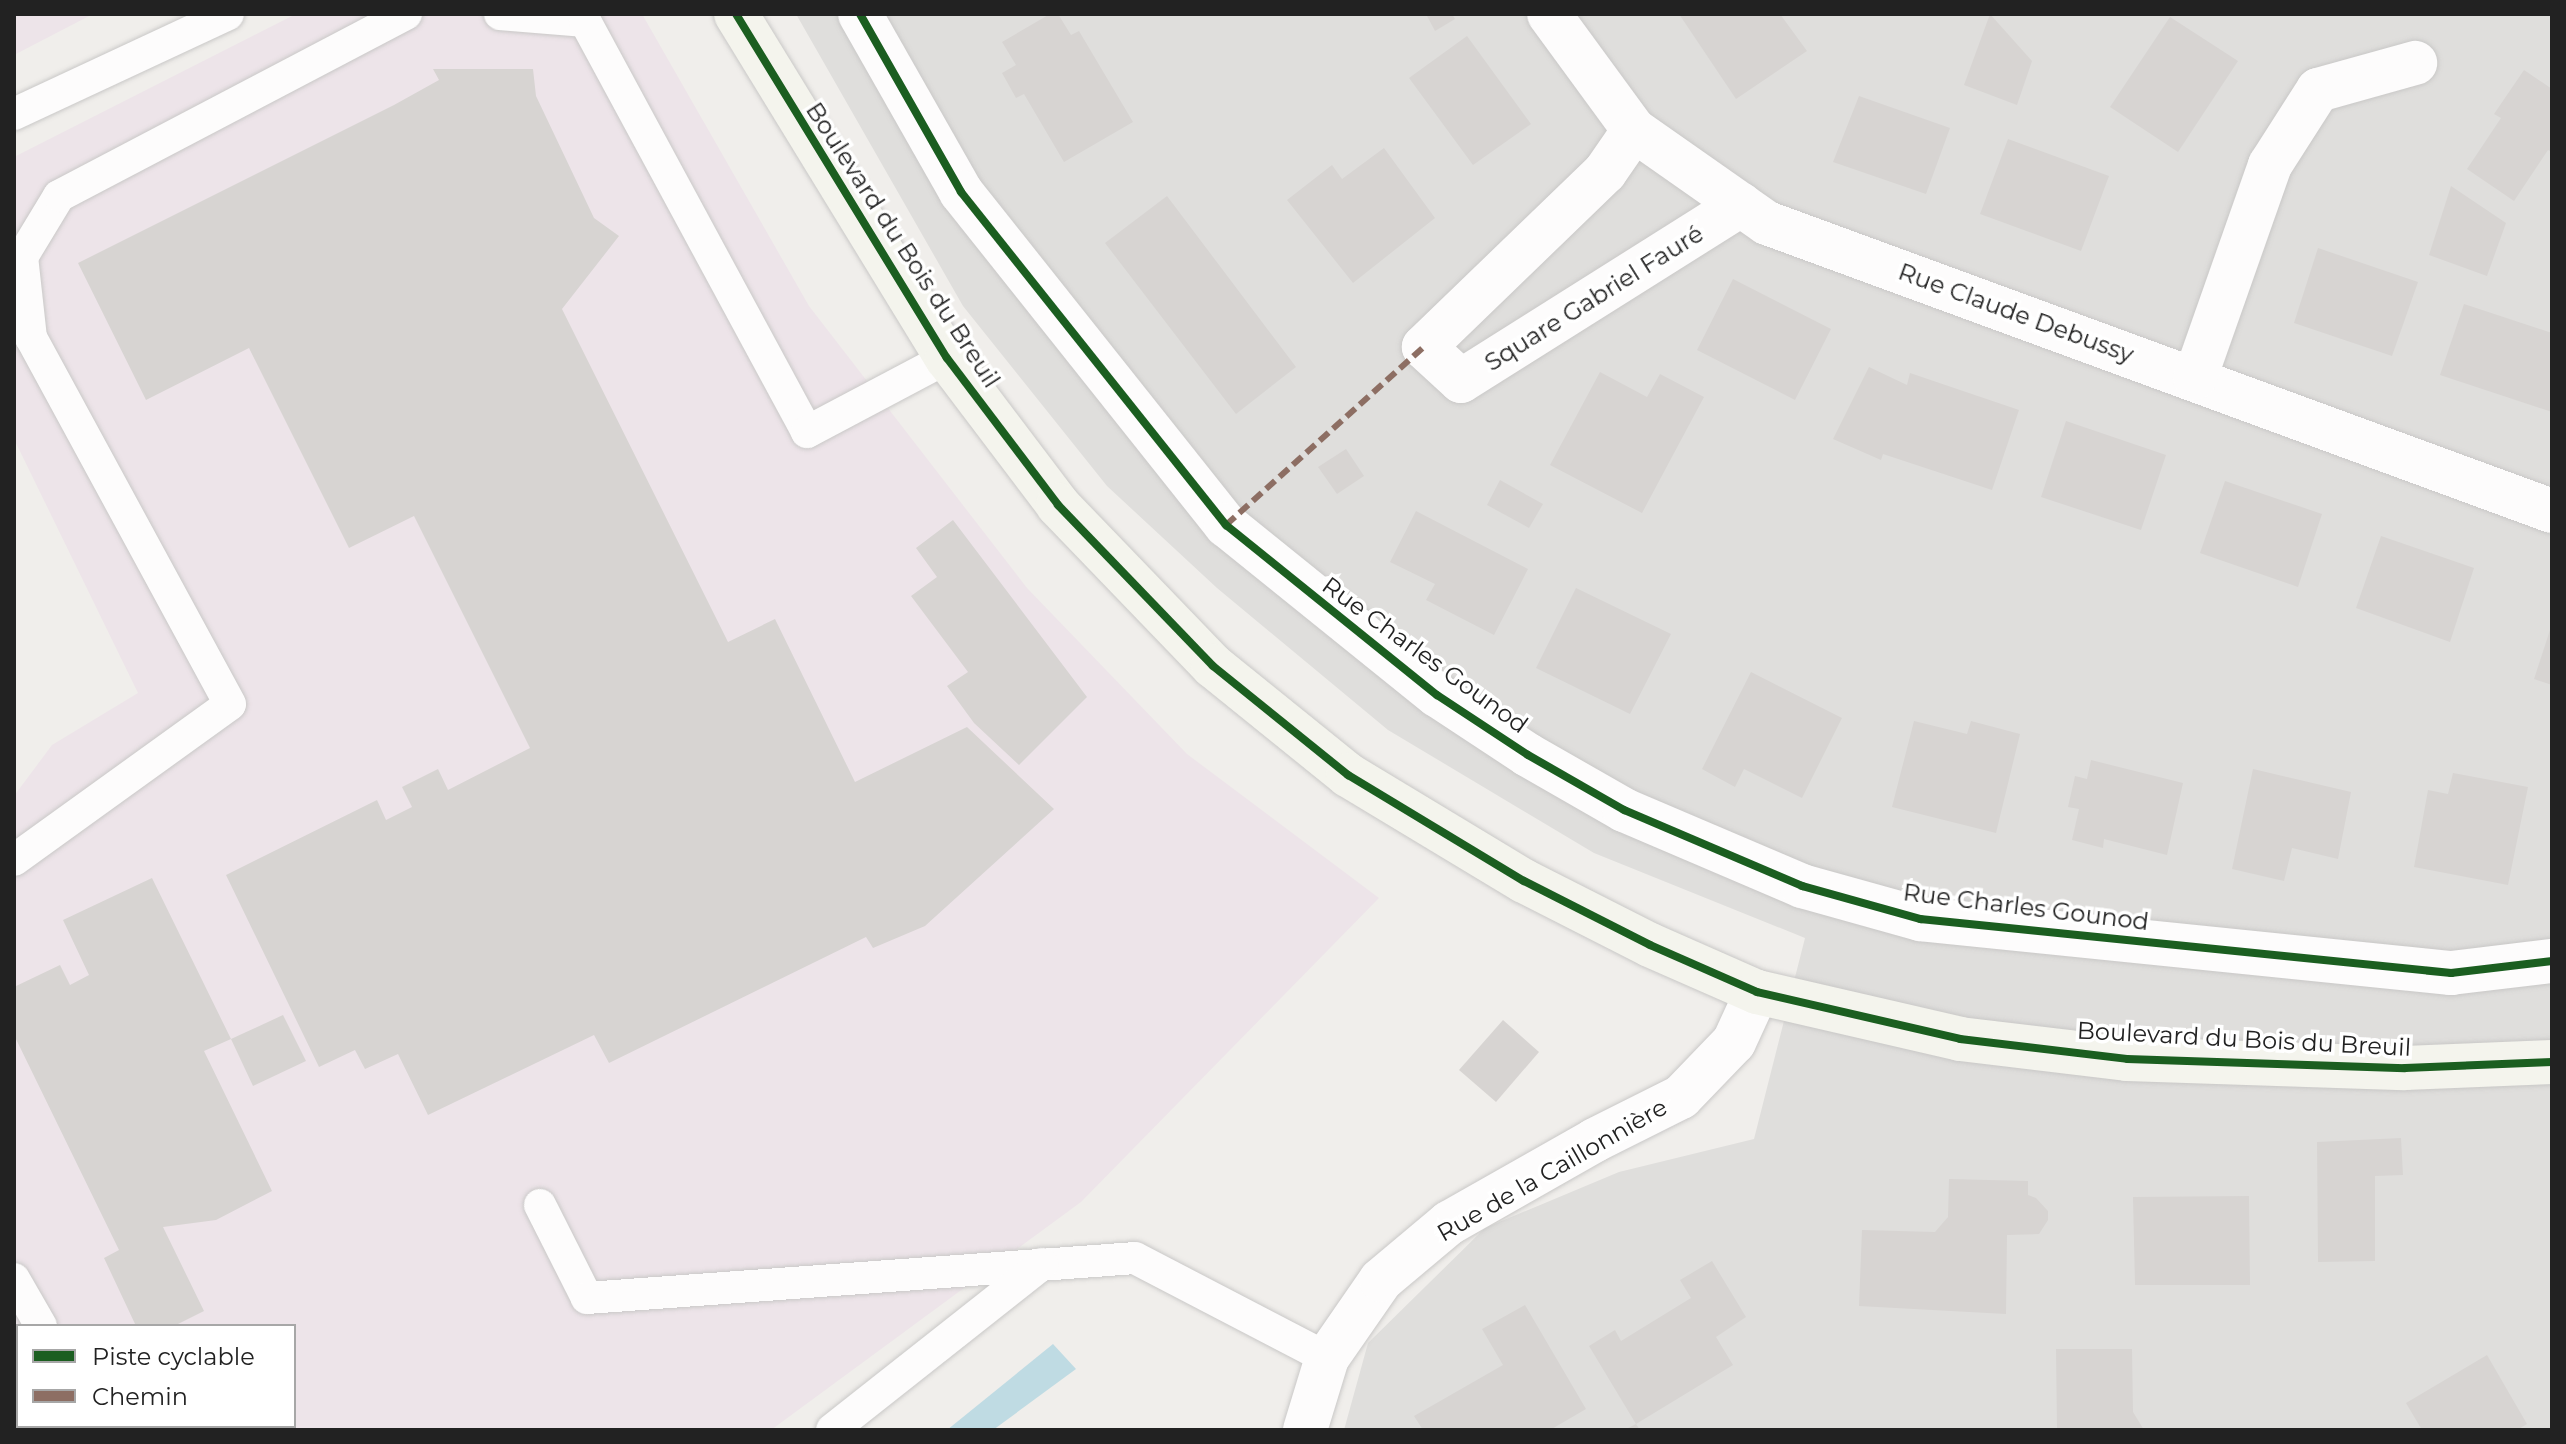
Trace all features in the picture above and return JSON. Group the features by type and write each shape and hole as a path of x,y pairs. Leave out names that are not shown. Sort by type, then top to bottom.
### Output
{"main road":[{"name":"Boulevard du Bois du Breuil","path":"736,14 947,358 1058,505 1213,666 1348,775 1524,881 1650,945 1757,992 1960,1039 2127,1059 2405,1068 2552,1062"}],"street":[{"name":"Rue Charles Gounod","path":"860,14 961,192 1226,525 1437,695 1528,755 1624,810 1802,886 1920,919 2451,973 2552,961"},
{"name":"Rue Claude Debussy","path":"1549,14 1634,130 1767,223 2552,511"},
{"path":"2195,378 2270,165 2318,90 2415,63"},
{"name":"Square Gabriel Fauré","path":"1634,130 1605,172 1424,347 1461,381 1741,205"},
{"name":"Rue de la Caillonnière","path":"1305,1430 1327,1358 1381,1280 1449,1223 1595,1140 1681,1097 1734,1042 1757,992"}],"lane":[{"path":"14,114 228,14"},
{"path":"14,860 230,704 31,338 22,257 59,196 406,14"},
{"path":"500,14 585,21 807,432 947,358"},
{"path":"540,1205 587,1298 1135,1258 1327,1358"},
{"path":"832,1430 1042,1264"},
{"path":"14,1279 40,1324"}],"shaded area":[{"path":"14,14 93,14 14,55"},
{"path":"296,14 642,14 809,306 1027,588 1187,754 1379,898 1081,1202 771,1430 183,1430 296,1428 296,1324 16,1324 16,1428 148,1428 14,1430 14,796 52,745 138,693 14,439 14,157"},
{"path":"796,14 2552,14 2552,1430 1344,1430 1368,1343 1485,1228 1619,1172 1754,1139 1805,938 1594,853 1388,730 1217,588 1107,486 963,306"}],"water":[{"path":"1053,1344 1076,1369 993,1430 947,1430"}],"building":[{"path":"1050,14 1058,14 1071,35 1079,31 1133,122 1064,162 1024,94 1016,98 1002,73 1016,65 1002,42"},
{"path":"1426,14 1452,14 1455,19 1435,31"},
{"path":"1679,14 1780,14 1807,51 1736,99"},
{"path":"1990,14 2032,61 2017,105 1964,85"},
{"path":"2170,17 2238,61 2178,152 2110,107"},
{"path":"1467,36 1531,124 1473,165 1409,78"},
{"path":"433,69 533,69 536,96 594,218 619,236 562,309 728,642 775,619 855,782 967,727 1054,809 925,926 873,948 866,937 609,1063 594,1035 428,1115 398,1054 365,1069 355,1050 319,1067 226,875 377,800 386,820 412,807 402,787 438,769 448,790 530,748 414,516 349,548 249,348 146,400 78,263 394,105 439,80"},
{"path":"2524,70 2552,89 2552,152 2548,150 2514,201 2467,169 2501,118 2494,114"},
{"path":"1859,96 1950,128 1926,194 1833,162"},
{"path":"2008,139 2109,176 2081,251 1980,214"},
{"path":"1384,148 1435,218 1353,283 1287,200 1332,165 1342,179"},
{"path":"2451,186 2506,223 2487,276 2429,255"},
{"path":"1167,196 1296,367 1236,414 1105,243"},
{"path":"2318,248 2418,282 2392,356 2294,323"},
{"path":"1733,279 1831,329 1795,400 1697,350"},
{"path":"2464,304 2552,333 2552,412 2440,375"},
{"path":"1869,367 1907,385 1910,373 2019,410 1992,490 1883,454 1881,460 1833,439"},
{"path":"1600,372 1647,397 1660,374 1704,397 1642,513 1550,465"},
{"path":"2066,421 2166,455 2141,530 2041,497"},
{"path":"1346,449 1364,476 1337,494 1318,467"},
{"path":"1500,480 1543,504 1529,528 1487,505"},
{"path":"2225,481 2322,514 2298,587 2200,553"},
{"path":"1416,511 1528,569 1494,635 1426,600 1435,584 1390,562"},
{"path":"953,520 1087,697 1019,765 974,723 947,686 968,672 911,596 937,577 916,548"},
{"path":"2381,536 2474,568 2450,642 2356,608"},
{"path":"1576,588 1671,634 1630,714 1536,668"},
{"path":"2552,627 2552,685 2534,679"},
{"path":"1751,672 1842,718 1802,798 1744,769 1735,787 1702,769"},
{"path":"1914,721 1967,734 1971,721 2020,734 1996,833 1892,807"},
{"path":"2091,760 2183,783 2167,855 2104,839 2103,848 2072,840 2079,809 2068,807 2075,776 2087,779"},
{"path":"2253,769 2351,792 2338,859 2292,848 2284,881 2232,869"},
{"path":"2453,773 2528,787 2508,885 2414,867 2428,790 2448,794"},
{"path":"152,878 231,1039 204,1051 272,1191 216,1220 163,1227 204,1311 178,1324 135,1324 104,1258 119,1250 14,1035 14,987 60,965 70,985 89,975 63,920"},
{"path":"283,1015 306,1061 253,1086 231,1039"},
{"path":"1503,1020 1539,1052 1496,1102 1459,1070"},
{"path":"2401,1138 2403,1175 2375,1176 2375,1261 2318,1262 2317,1142"},
{"path":"1949,1179 2028,1181 2028,1195 2036,1198 2048,1211 2048,1220 2039,1234 2007,1235 2006,1314 1859,1306 1862,1230 1935,1232 1948,1217"},
{"path":"2249,1196 2250,1285 2135,1285 2133,1197"},
{"path":"1712,1261 1746,1317 1716,1337 1733,1365 1636,1424 1589,1346 1615,1330 1621,1341 1691,1298 1680,1280"},
{"path":"1525,1305 1586,1409 1550,1430 1423,1430 1414,1416 1503,1365 1482,1329"},
{"path":"2056,1349 2132,1349 2133,1412 2144,1430 2057,1430"},
{"path":"2487,1355 2527,1424 2517,1430 2422,1430 2406,1403"},
{"path":"1636,1424 1640,1430 1624,1430"}],"marked path":[{"path":"1226,525 1424,347"}],"cycle path":[{"path":"736,14 947,358 1058,505 1213,666 1348,775 1524,881 1650,945 1757,992 1960,1039 2127,1059 2405,1068 2552,1062"},
{"path":"860,14 961,192 1226,525 1437,695 1528,755 1624,810 1802,886 1920,919 2451,973 2552,961"}]}
